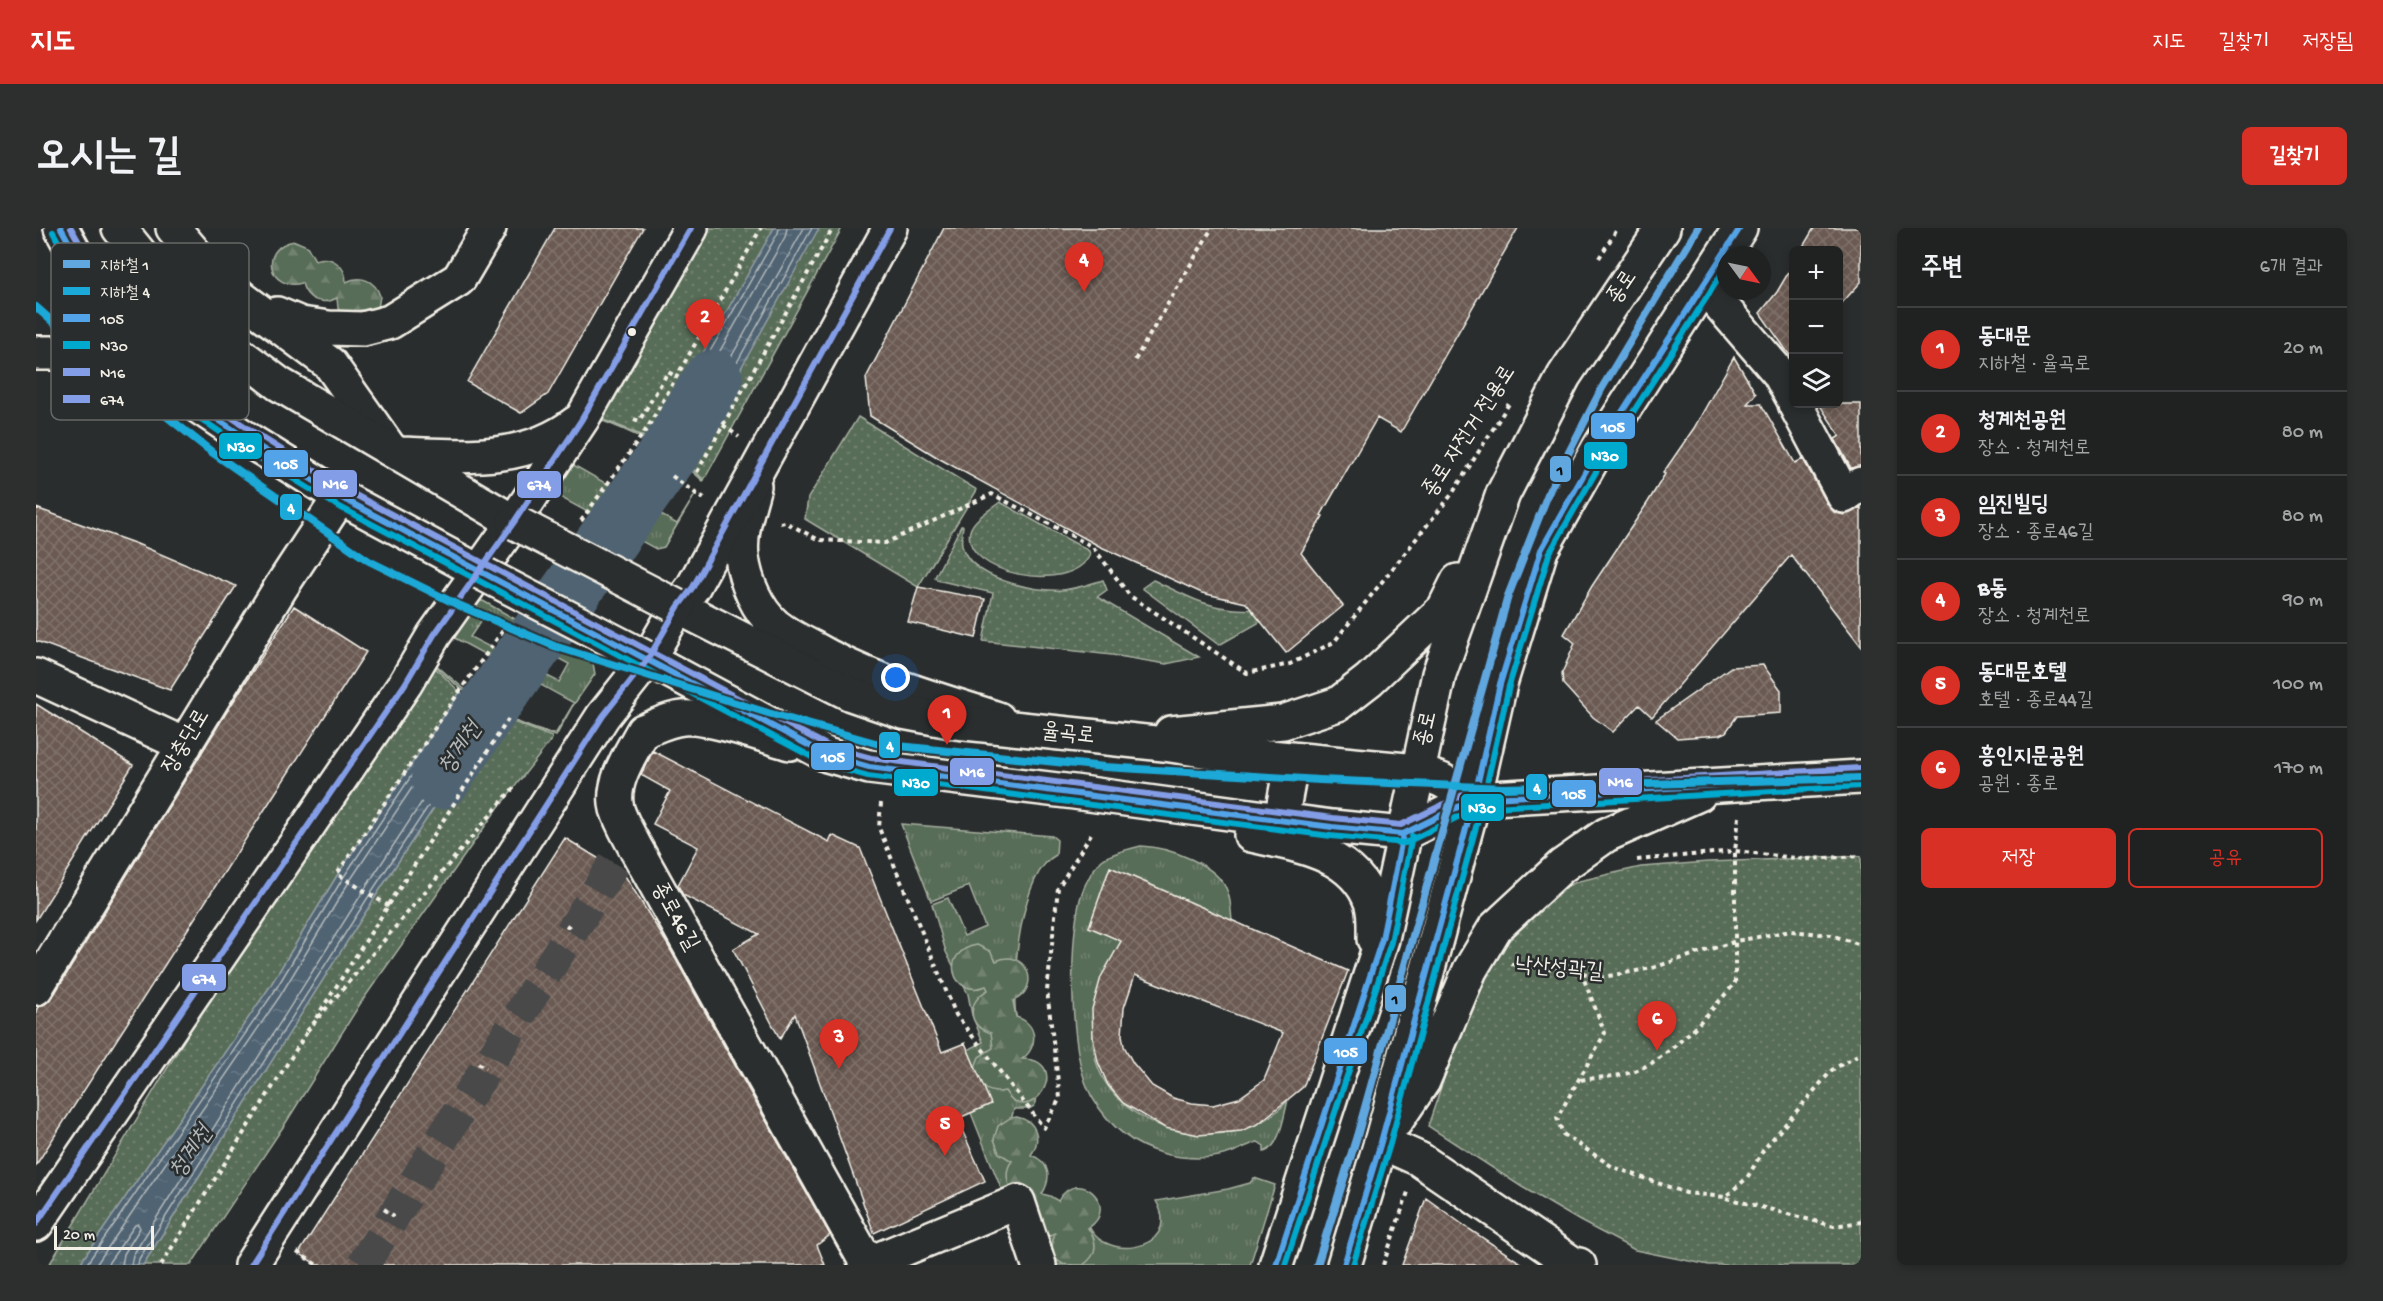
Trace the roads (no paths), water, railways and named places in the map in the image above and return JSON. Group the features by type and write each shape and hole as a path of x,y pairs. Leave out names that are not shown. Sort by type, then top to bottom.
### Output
{"main road":[{"path":"61,228 69,243"},
{"path":"119,228 131,243"},
{"path":"173,228 186,243"},
{"path":"249,302 301,324 363,329 390,322 459,279 489,228"},
{"path":"36,1224 405,684 434,635 514,522 582,418 692,228"},
{"path":"261,1262 603,716 648,659 678,607 693,587 890,228"},
{"name":"종로","path":"1276,1265 1382,939 1439,674 1503,494 1564,376 1663,228"},
{"path":"1344,1265 1381,1142 1474,800 1500,684 1540,550 1597,451 1740,228"},
{"path":"1704,286 1779,374 1789,393"},
{"path":"249,303 330,364 394,451 468,456 505,453 535,447 582,418"},
{"path":"249,361 279,384 514,522"},
{"path":"1798,408 1852,490"},
{"path":"219,420 340,497 826,754"},
{"path":"750,484 742,555 746,575 754,595 776,626 832,659 874,679 1040,732"},
{"path":"1099,739 1283,722 1338,704 1369,680 1444,609 1503,494"},
{"name":"장충단로","path":"36,988 281,587 340,497"},
{"name":"율곡로","path":"514,522 851,694 903,712 956,722 1099,739 1417,771 1441,780 1474,800"},
{"path":"36,676 184,745"},
{"path":"582,749 603,735 643,731 670,720 685,717 740,729 869,767 1404,834 1474,800 1861,777"},
{"name":"종로46길","path":"643,731 623,769 616,795 617,808 635,848 867,1265"},
{"path":"1281,820 1292,760"},
{"path":"1381,1142 1423,1081 1470,970 1495,928 1562,866 1606,835 1732,784"},
{"path":"1074,792 1317,851 1339,862 1358,879 1371,903 1375,960"},
{"path":"1381,1142 1419,1159 1573,1264 1579,1265"},
{"path":"867,1265 1018,1202 1039,1265"}],"water":[{"path":"774,228 819,228 707,429 684,460 652,439"},
{"name":"청계천","path":"460,692 495,715 377,894 143,1265 79,1265 269,988 338,874"}],"waterway":[{"name":"청계천","path":"441,779 486,711 672,449 713,380"}],"tunnel":[{"path":"363,1265 619,856 635,847"}],"metro line":[{"name":"1","path":"1317,1265 1357,1136 1508,596 1550,489 1602,388 1698,228"},
{"name":"4","path":"36,307 51,320"},
{"name":"4","path":"171,420 213,453 369,561 456,604 554,646 768,713 879,744 1105,767 1504,788 1861,778"}],"place":[{"name":"B동","path":"1084,292"},
{"name":"청계천공원","path":"705,349"},
{"name":"동대문","path":"947,745"},
{"name":"흥인지문공원","path":"1657,1051"},
{"name":"임진빌딩","path":"839,1069"},
{"name":"동대문호텔","path":"945,1156"}]}
